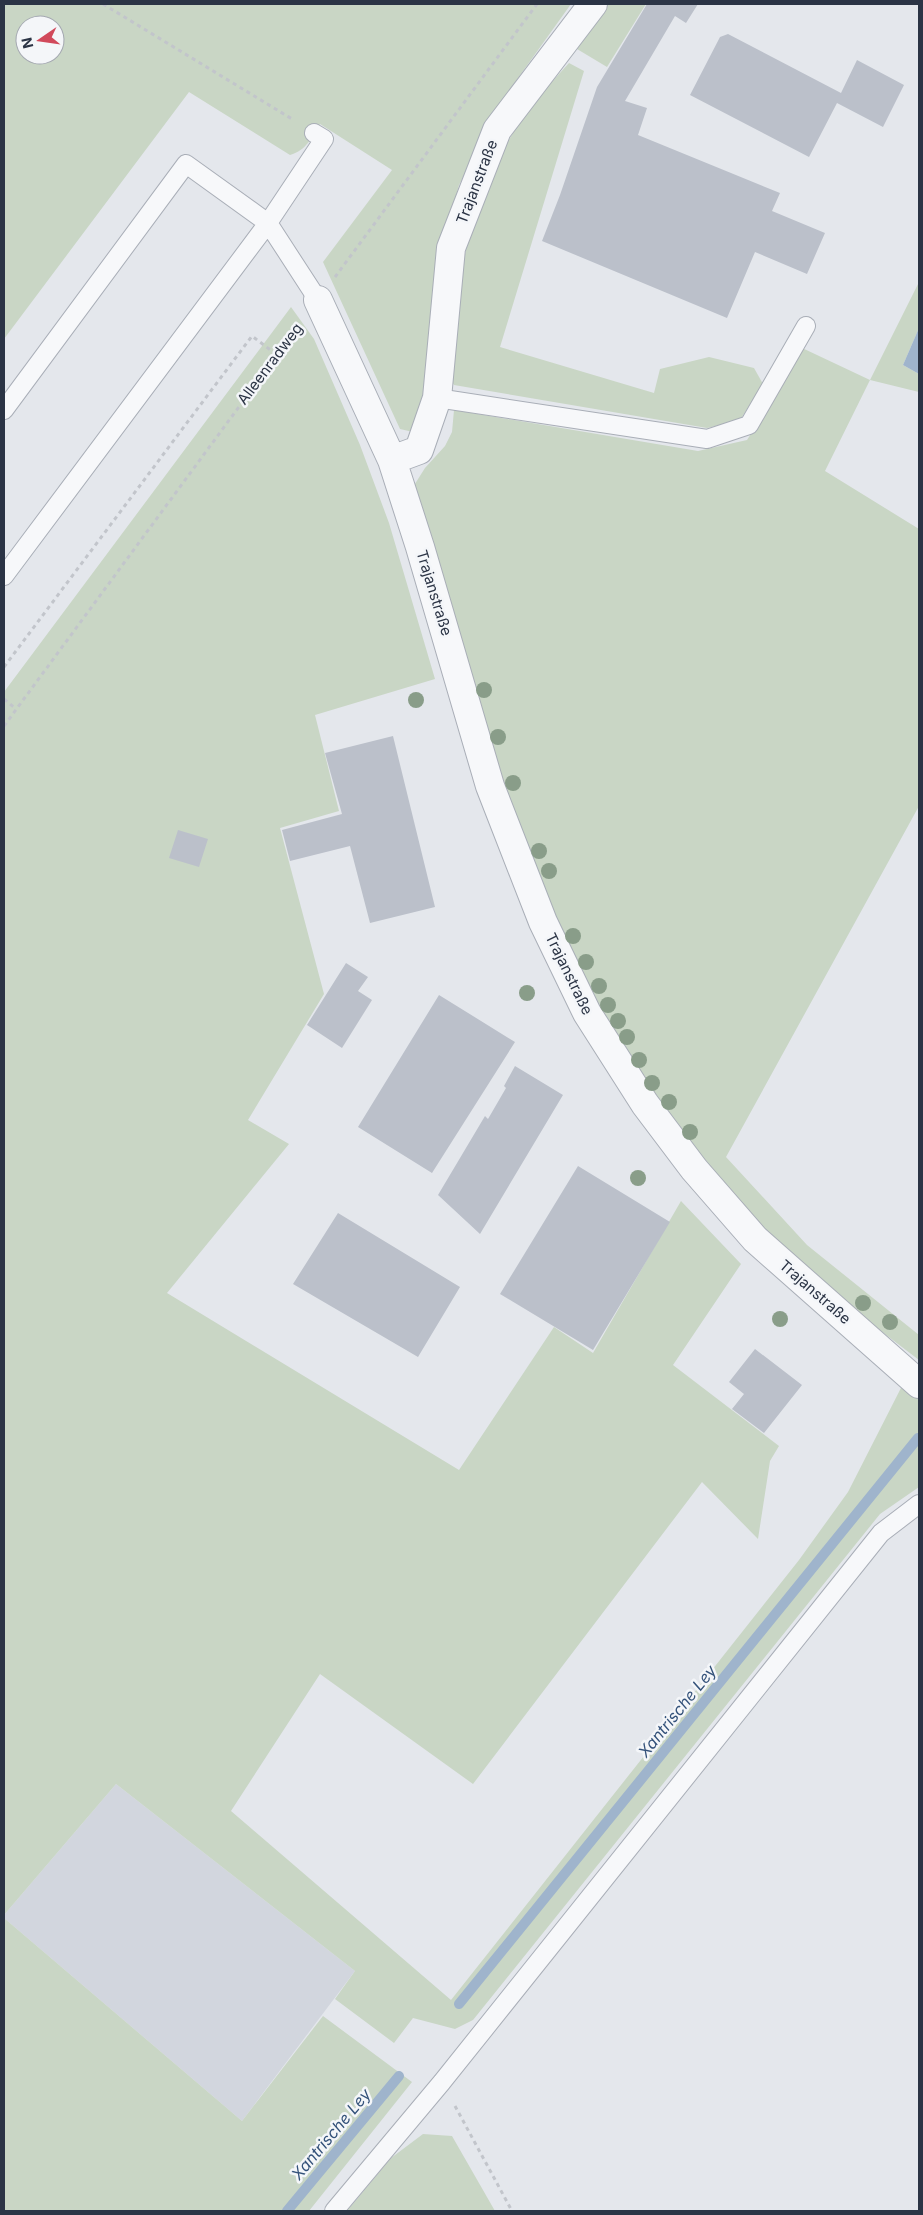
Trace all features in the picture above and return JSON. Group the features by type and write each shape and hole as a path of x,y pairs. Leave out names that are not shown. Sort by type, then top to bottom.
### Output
{"street":[{"name":"Trajanstraße","path":"392,460 419,450 437,398 451,248 497,130 593,4"},
{"name":"Trajanstraße","path":"318,300 392,460 420,547 490,786 543,922 587,1014 651,1112 694,1169 755,1239 919,1384"}],"lane":[{"path":"4,576 268,224 324,139 314,133"},
{"path":"4,410 186,164 268,224 318,300"},
{"path":"437,398 707,439 749,425 806,326"},
{"path":"334,2211 442,2082 881,1533 919,1504"}],"path":[{"path":"104,4 314,133"},
{"name":"Alleenradweg","path":"4,726 537,4"},
{"path":"4,667 252,336 277,355"},
{"path":"4,699 16,709"},
{"path":"442,2082 512,2211"}],"shaded area":[{"path":"116,1784 355,1971 242,2121 4,1918 4,1915"}],"green space":[{"path":"4,4 571,4 503,99 459,185 438,259 423,422 413,432 400,429 323,262 392,170 320,124 305,147 290,155 189,92 4,339"},
{"path":"607,4 646,4 607,67 577,49"},
{"path":"569,63 584,71 500,347 654,393 660,369 709,357 754,368 763,384 740,420 707,428 454,385 450,379 461,271 476,208 499,157 527,109"},
{"path":"919,282 919,328 903,365 919,374 919,392 870,380"},
{"path":"291,307 314,339 360,445 389,523 435,679 315,715 339,811 280,828 324,994 248,1120 289,1144 167,1293 459,1470 554,1327 593,1353 681,1201 741,1264 673,1365 779,1446 770,1461 758,1539 702,1482 473,1784 320,1674 231,1811 451,2000 799,1560 848,1492 903,1384 919,1396 919,1487 880,1514 473,2020 455,2029 413,2018 394,2043 335,1999 355,1971 116,1784 4,1915 4,692"},
{"path":"800,347 870,380 825,471 919,529 919,806 726,1157 807,1245 919,1335 919,1360 852,1309 784,1251 692,1151 614,1042 556,928 500,772 413,487 425,468 445,446 452,432 454,410 698,451 747,440 778,391"},
{"path":"4,1918 242,2121 323,2016 412,2082 309,2211 4,2211"},
{"path":"423,2134 452,2136 495,2211 347,2211 391,2158"}],"water":[{"path":"919,328 919,374 903,365"}],"building":[{"path":"647,4 698,4 686,23 675,16 625,101 647,108 638,135 780,193 772,211 825,233 807,274 755,252 727,318 542,241 597,87"},
{"path":"728,34 841,93 857,60 904,85 883,127 837,103 809,157 690,95 720,37"},
{"path":"393,736 435,907 370,923 350,846 290,861 282,830 342,814 325,753"},
{"path":"178,830 208,839 199,867 169,858"},
{"path":"346,963 368,977 358,991 372,1000 342,1048 307,1025"},
{"path":"439,995 515,1042 432,1173 358,1127"},
{"path":"515,1066 563,1095 480,1234 438,1195 485,1116 488,1119 506,1088 504,1086"},
{"path":"578,1166 670,1222 593,1350 500,1294"},
{"path":"338,1213 460,1287 418,1357 293,1284"},
{"path":"755,1349 802,1385 764,1433 732,1409 744,1394 729,1382"}],"waterway":[{"name":"Xantrische Ley","path":"459,2004 918,1438"},
{"name":"Xantrische Ley","path":"287,2211 399,2076"}]}
